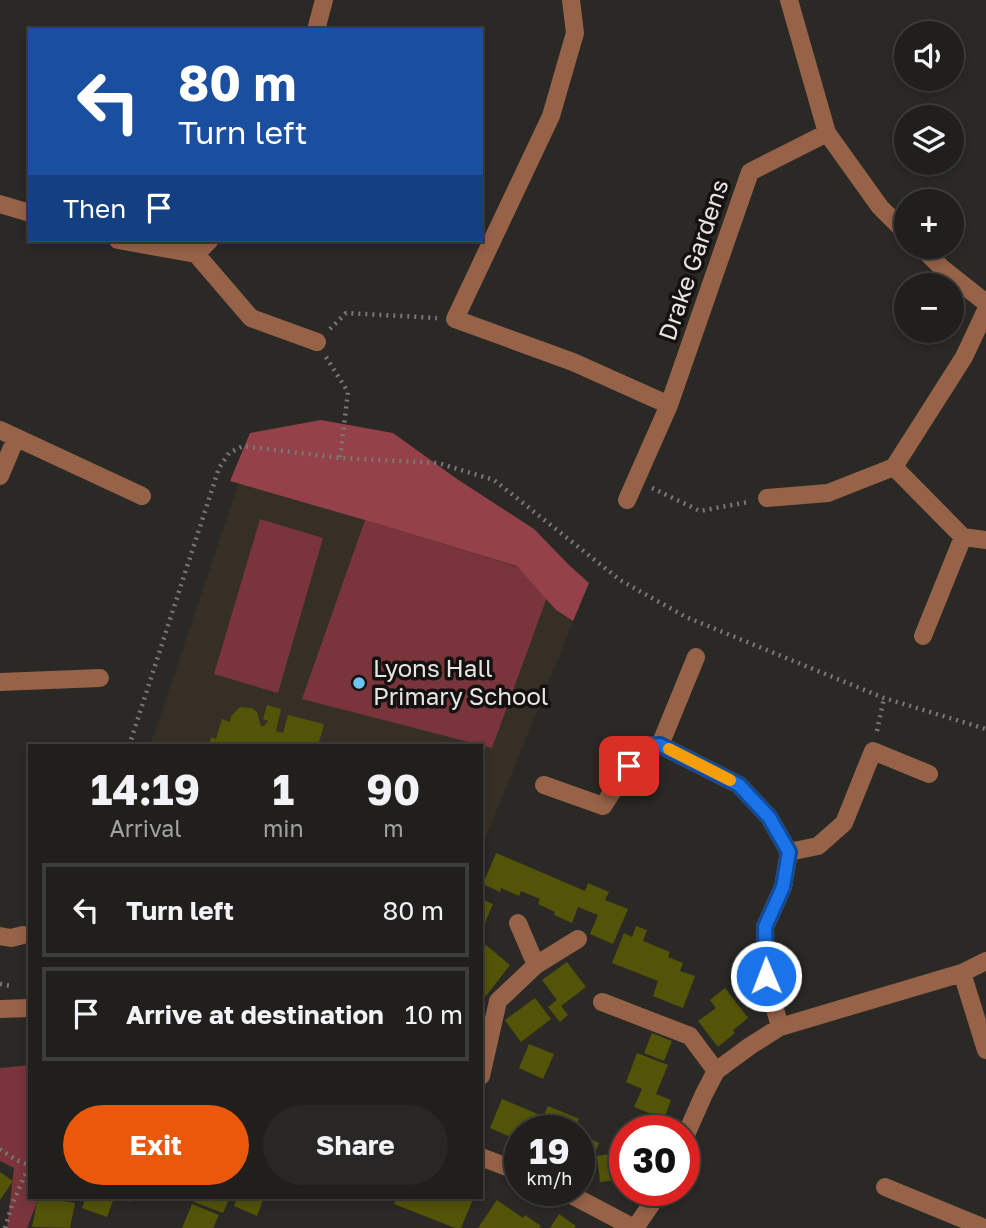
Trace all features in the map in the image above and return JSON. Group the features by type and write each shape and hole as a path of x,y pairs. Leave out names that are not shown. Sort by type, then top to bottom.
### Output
{"street":[{"path":"317,28 324,0"},
{"path":"570,0 575,33 551,116 455,319 573,362 669,405"},
{"path":"789,0 827,133 880,207 894,221"},
{"name":"Drake Gardens","path":"628,500 669,405 750,172 827,133"},
{"path":"0,204 28,213"},
{"path":"129,242 196,254 251,318 317,342"},
{"path":"196,254 208,242"},
{"path":"933,259 986,303"},
{"path":"767,498 828,493 894,467 964,357 986,310"},
{"path":"0,476 8,434 142,496"},
{"path":"894,467 963,537 986,540"},
{"path":"923,636 963,537"},
{"path":"660,745 696,657"},
{"path":"0,682 100,678"},
{"path":"544,785 603,806 642,746 660,745 739,785 769,817 789,852 783,887 765,927 766,976 780,1027"},
{"path":"789,852 818,846 844,823 873,751 929,774"},
{"path":"518,923 536,965"},
{"path":"0,936 11,939 23,935"},
{"path":"483,1067 498,1001 536,965 578,939"},
{"path":"695,1115 716,1071 780,1027 962,973 986,961"},
{"path":"962,973 986,1050"},
{"path":"602,1002 690,1036 716,1071"},
{"path":"0,1009 28,1008"},
{"path":"483,1158 504,1166"},
{"path":"885,1187 980,1227 986,1208"},
{"path":"593,1206 635,1228 650,1206"}],"path":[{"path":"340,458 348,392 317,342 346,313 455,319"},
{"path":"131,744 219,468 229,453 243,446 340,458 438,463 494,480 620,580 698,622 884,698 986,729"},
{"path":"635,480 700,511 767,498"},
{"path":"873,751 884,698"},
{"path":"0,1149 28,1164"},
{"path":"5,1228 28,1169"}],"shaded area":[{"path":"321,420 393,433 534,529 589,583 573,621 556,610 517,566 230,481 250,433"},
{"name":"Lyons Hall Primary School","path":"246,461 589,583 483,844 483,744 151,744"},
{"path":"260,519 323,538 278,693 214,674"},
{"path":"365,520 554,578 492,748 302,699"},
{"path":"28,1065 28,1199 38,1199 27,1228 7,1228 14,1168 0,1161 0,1068"}],"building":[{"path":"267,705 281,709 276,731 283,733 288,715 324,724 319,744 209,744 211,737 216,739 222,719 230,722 231,716 240,707 252,708 257,712 261,726 268,721 263,719"},
{"path":"496,853 585,891 588,883 609,892 605,900 628,909 613,944 590,934 598,915 578,907 572,923 538,904 540,899 521,891 519,896 501,888 500,892 483,884"},
{"path":"483,900 493,904 483,927"},
{"path":"636,926 647,930 643,941 670,952 668,957 683,963 680,971 695,976 683,1008 653,996 658,981 612,963 624,933 632,937"},
{"path":"486,945 510,965 486,996 483,994 483,949"},
{"path":"567,962 586,987 561,1006 568,1015 560,1022 548,1007 557,1000 542,980"},
{"path":"725,988 748,1018 718,1047 698,1021 716,1008 710,1000"},
{"path":"535,998 551,1019 521,1042 505,1020"},
{"path":"652,1033 672,1041 664,1061 644,1053"},
{"path":"529,1044 554,1054 543,1079 519,1068"},
{"path":"637,1053 668,1065 656,1094 671,1100 665,1115 654,1115 634,1107 642,1089 626,1082"},
{"path":"502,1099 540,1115 504,1115 504,1134 490,1128"},
{"path":"548,1106 569,1115 544,1115"},
{"path":"609,1154 609,1181 600,1182 597,1156"},
{"path":"0,1172 13,1181 0,1200"},
{"path":"38,1199 75,1203 70,1228 32,1227"},
{"path":"85,1199 114,1199 107,1217 82,1208"},
{"path":"195,1199 229,1199 223,1213 194,1202"},
{"path":"236,1199 263,1199 257,1216 234,1206"},
{"path":"396,1199 473,1199 461,1228 394,1204"},
{"path":"497,1200 523,1218 525,1215 541,1226 539,1228 478,1228"},
{"path":"192,1204 219,1215 213,1228 182,1228"},
{"path":"559,1214 576,1226 550,1228"}],"slow traffic":[{"path":"669,749 730,780"}],"place":[{"name":"Lyons Hall Primary School","path":"359,683"}],"route":[{"path":"629,766 642,746 660,745 739,785 769,817 789,852 783,887 765,927 766,976"}]}
